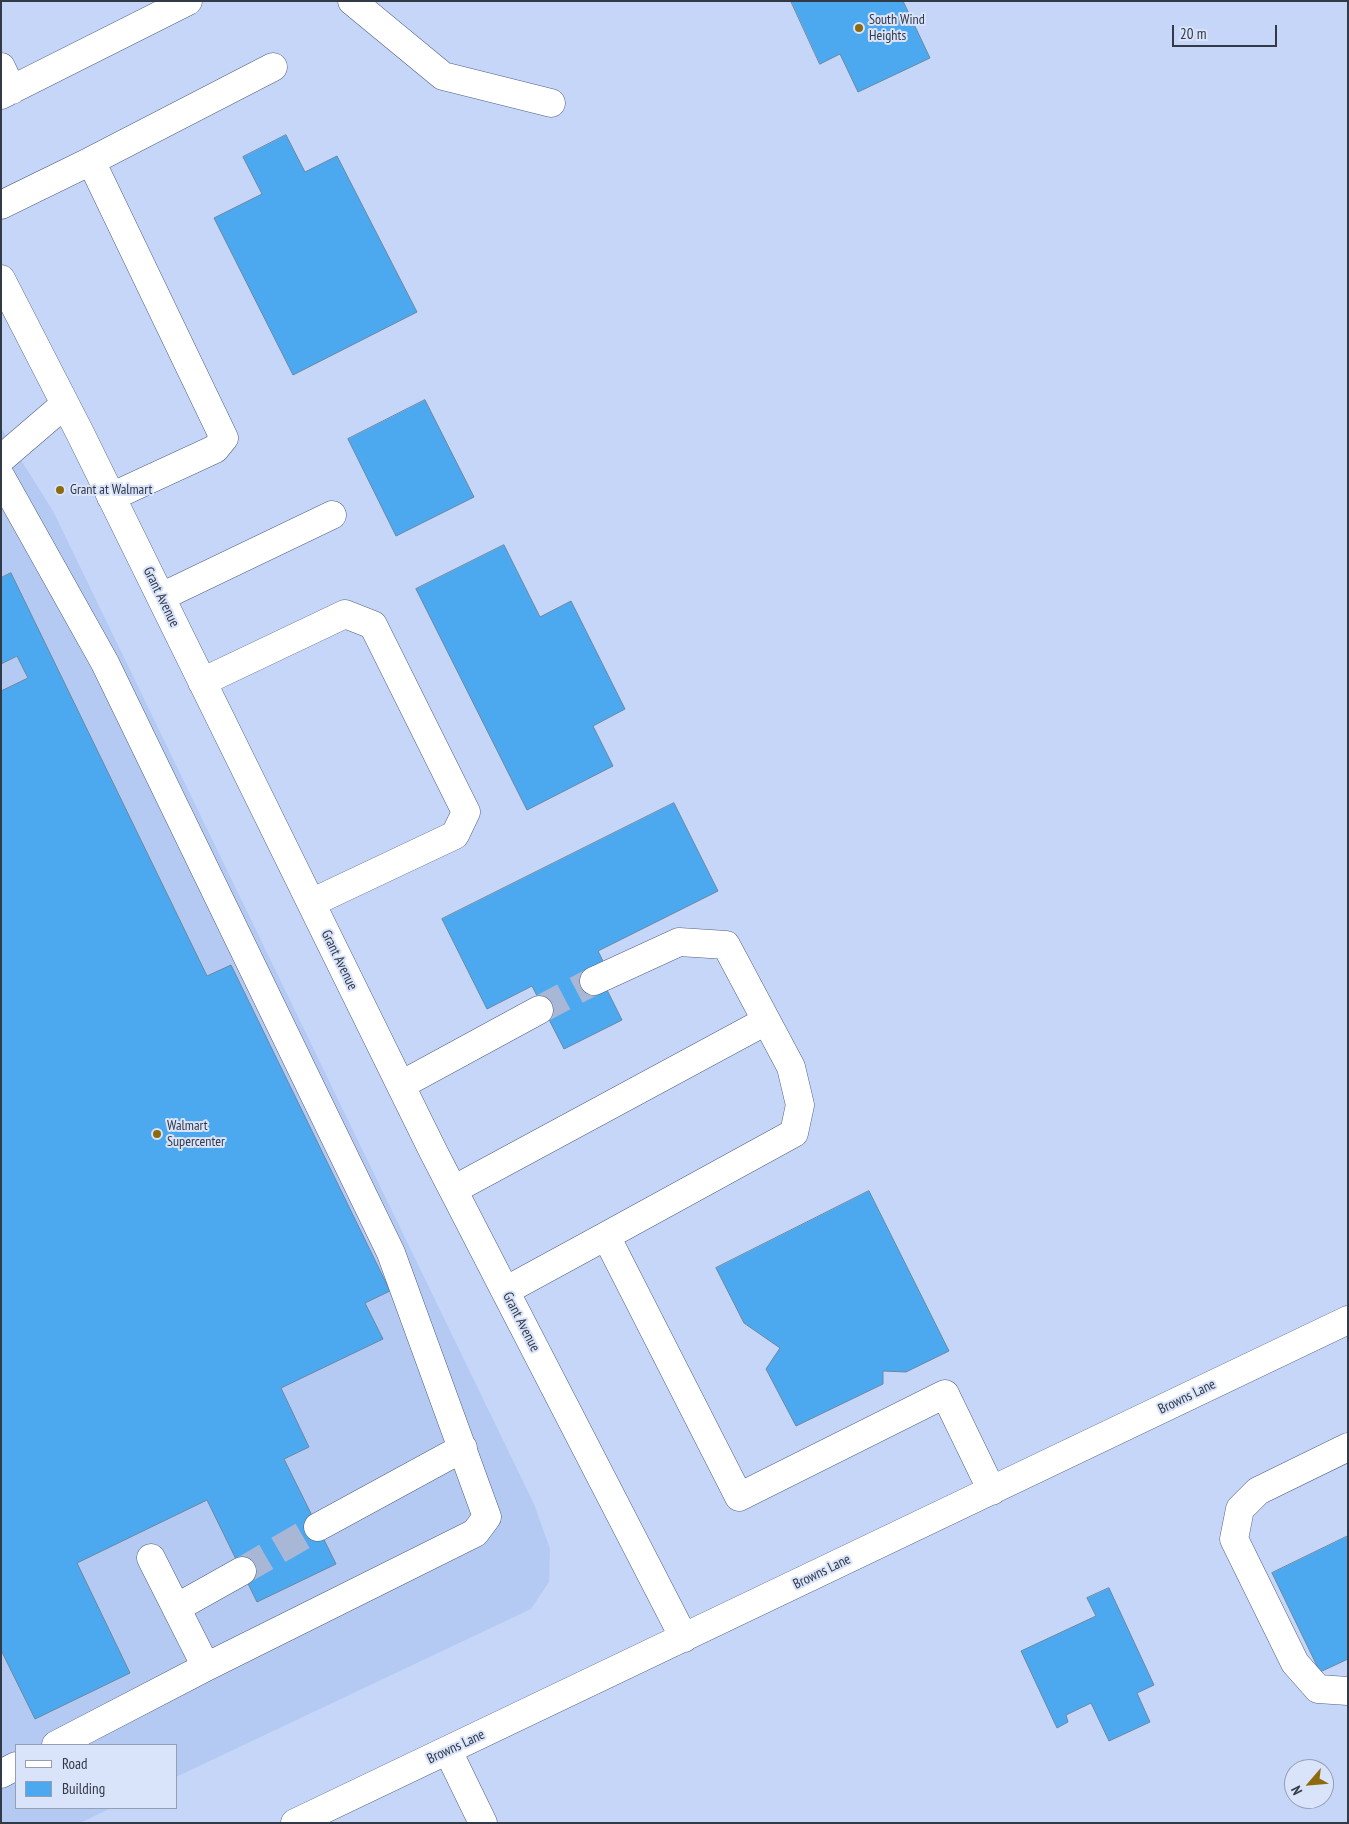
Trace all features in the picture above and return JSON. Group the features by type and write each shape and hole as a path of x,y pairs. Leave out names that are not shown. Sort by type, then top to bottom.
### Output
{"street":[{"path":"5,84 188,1"},
{"path":"352,1 443,76 551,103"},
{"path":"1,205 273,67"},
{"path":"91,161 224,438 215,449 111,497"},
{"name":"Grant Avenue","path":"1,280 161,597 453,1190 684,1638"},
{"path":"1,459 65,404"},
{"path":"1,477 105,663 391,1253 487,1517 475,1533 206,1667 58,1744"},
{"path":"161,597 332,515"},
{"path":"202,682 345,614 373,626 466,812 455,835 311,903"},
{"path":"505,1291 794,1133 800,1105 791,1067 726,945 680,942 594,981"},
{"path":"401,1085 539,1010"},
{"path":"453,1190 766,1021"},
{"path":"606,1236 739,1497 946,1394 992,1491"},
{"name":"Browns Lane","path":"295,1823 1348,1320"},
{"path":"1348,1447 1258,1491 1240,1509 1234,1539 1295,1663 1318,1689 1348,1691"},
{"path":"318,1527 463,1448"},
{"path":"151,1558 206,1667"},
{"path":"176,1608 242,1571"},
{"path":"448,1751 483,1823"},
{"path":"1,1774 15,1767"}],"shaded area":[{"path":"1,428 53,511 534,1504 550,1549 549,1582 531,1609 178,1776 178,1744 15,1744 15,1809 109,1809 80,1823 1,1823"}],"building":[{"name":"South Wind Heights","path":"791,1 903,1 930,58 858,92 840,54 820,64"},
{"path":"286,135 305,172 337,156 417,312 293,375 214,218 262,194 243,157"},
{"path":"425,400 474,497 396,536 348,439"},
{"path":"504,545 540,617 571,601 625,709 593,726 613,766 527,810 416,589"},
{"name":"Walmart Supercenter","path":"11,573 207,976 231,965 390,1291 365,1303 383,1339 281,1388 309,1447 284,1459 336,1564 257,1602 207,1500 77,1563 130,1673 35,1719 1,1650 1,691 28,678 17,656 1,664 1,578"},
{"path":"674,803 718,891 598,951 609,973 601,978 622,1020 564,1049 532,986 487,1009 442,919"},
{"path":"869,1191 949,1351 906,1372 883,1371 883,1384 796,1426 766,1369 780,1348 744,1323 716,1268"},
{"path":"1348,1536 1348,1659 1320,1672 1272,1573"},
{"path":"1109,1588 1154,1685 1137,1693 1150,1722 1109,1741 1091,1703 1066,1715 1068,1722 1057,1728 1021,1651 1096,1616 1087,1598"}],"tunnel":[{"path":"539,1010 594,981"},
{"path":"242,1571 318,1527"}],"place":[{"name":"South Wind Heights","path":"859,28"},
{"name":"Grant at Walmart","path":"60,490"},
{"name":"Walmart Supercenter","path":"157,1134"}]}
